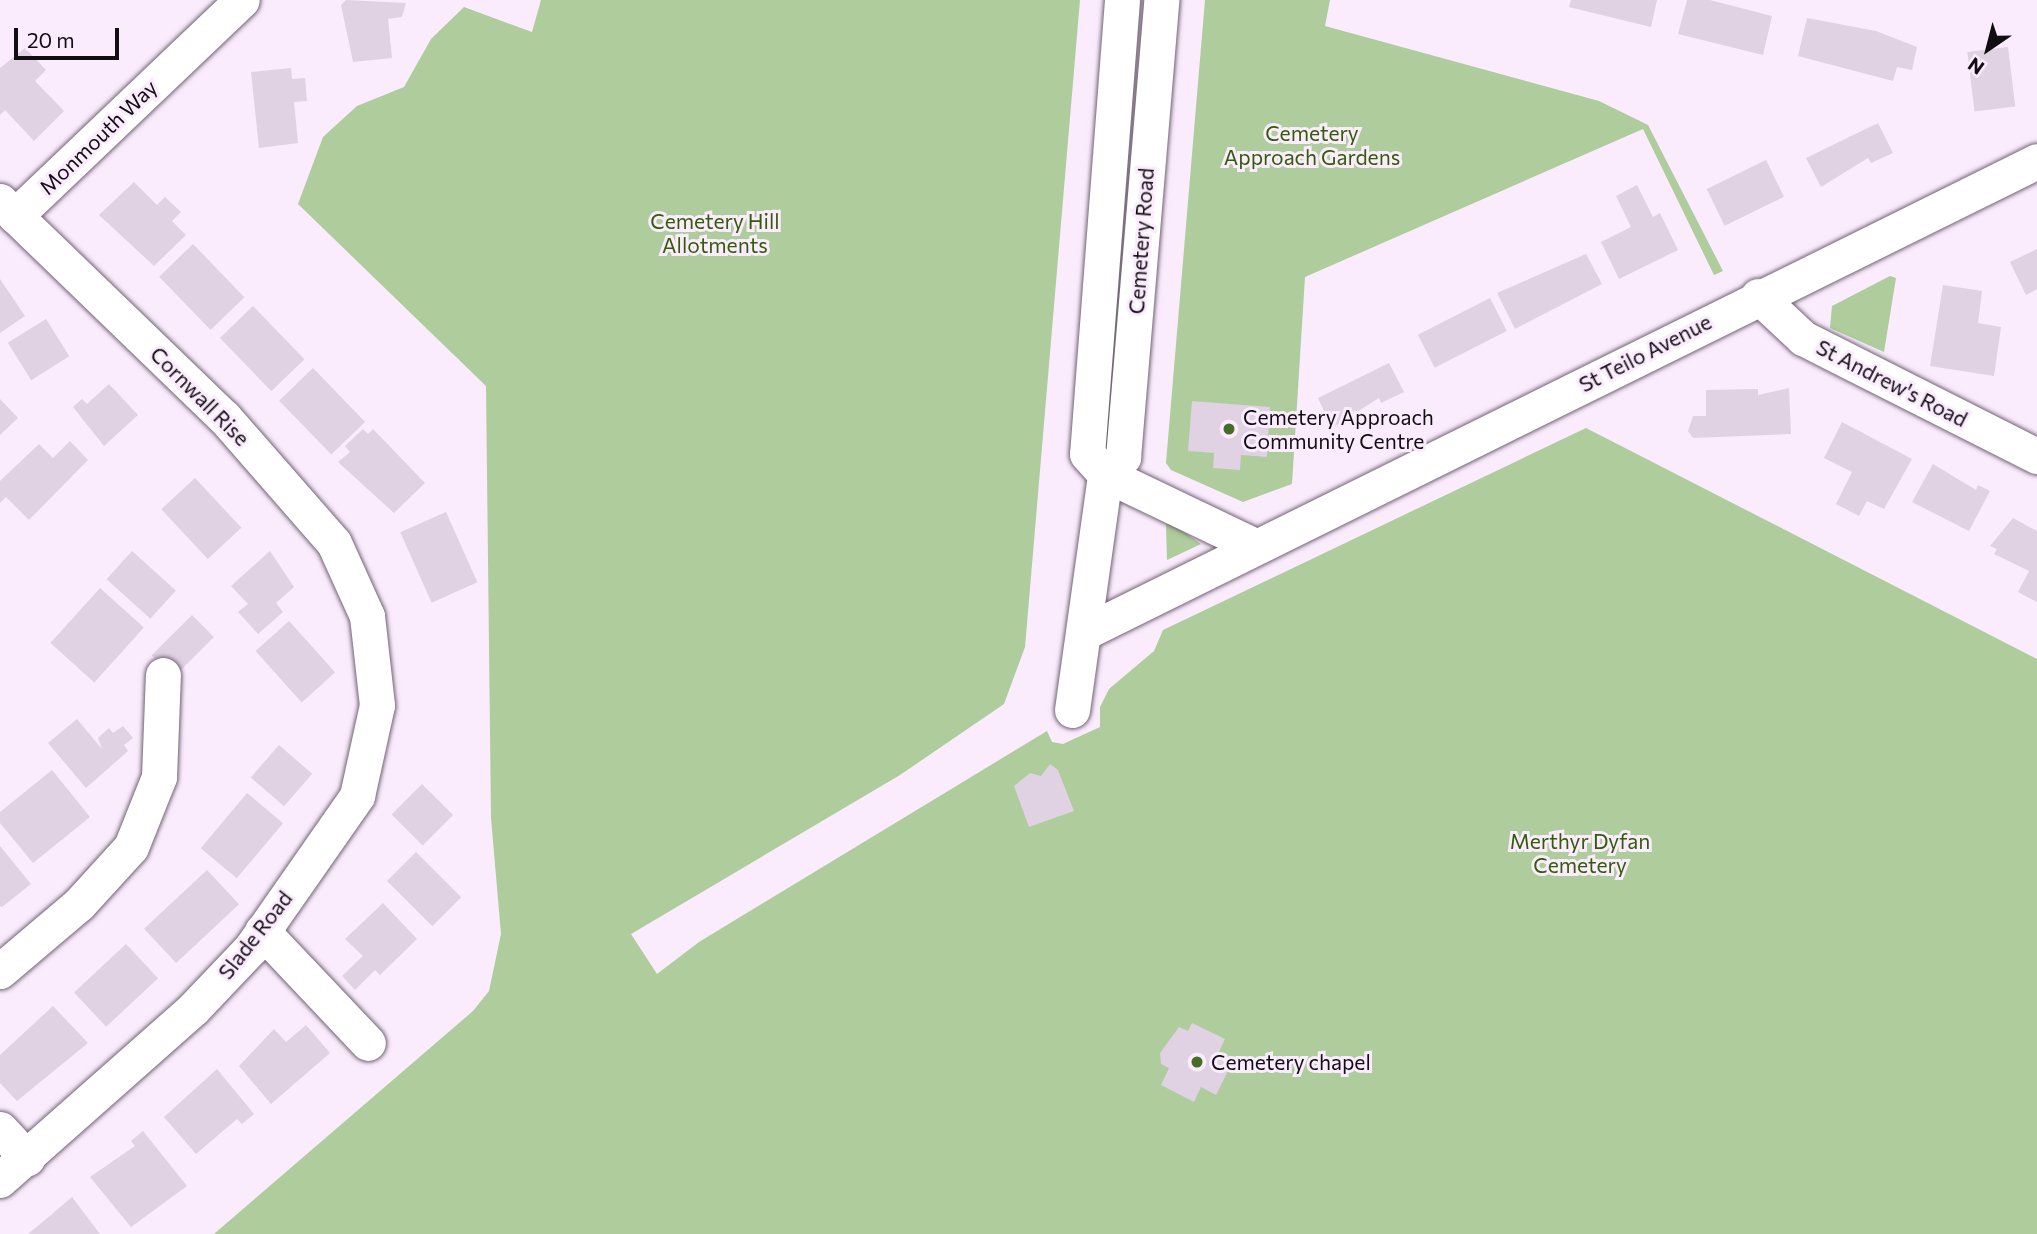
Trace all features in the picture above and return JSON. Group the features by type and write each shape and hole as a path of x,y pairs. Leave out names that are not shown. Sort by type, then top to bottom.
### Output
{"street":[{"name":"Monmouth Way","path":"7,208 242,0"},
{"name":"Cemetery Road","path":"1105,474 1087,454 1122,0"},
{"name":"Cemetery Road","path":"1072,710 1105,474 1124,457 1161,0"},
{"name":"St Teilo Avenue","path":"1083,632 1253,545 2037,161"},
{"name":"Cornwall Rise","path":"7,208 224,417 334,543 367,616"},
{"name":"St Andrew's Road","path":"1758,296 1803,338 2037,456"},
{"path":"1105,474 1253,545"},
{"name":"Slade Road","path":"0,1180 193,1009 262,931 357,796 377,705 367,616"},
{"path":"0,971 79,904 131,846 159,776 163,674"},
{"path":"262,931 368,1043"},
{"path":"0,1129 27,1158"}],"green space":[{"name":"Merthyr Dyfan Cemetery","path":"541,0 1080,0 1025,647 1004,704 900,775 631,934 657,974 699,942 1047,731 1052,742 1063,744 1100,727 1100,707 1109,689 1154,651 1163,630 1586,428 2037,659 2037,1234 214,1234 473,1011 489,991 501,934 491,818 486,386 298,204 323,137 357,106 404,87 431,39 464,7 532,32"},
{"name":"Cemetery Approach Gardens","path":"1205,0 1330,0 1325,26 1599,101 1648,125 1723,271 1714,275 1643,129 1305,277 1292,484 1243,502 1171,470 1166,463"},
{"path":"1890,276 1896,278 1884,352 1830,328 1832,306"},
{"path":"1171,523 1201,544 1167,560 1166,525"}],"building":[{"path":"346,0 406,3 402,17 388,19 392,58 353,62 341,5"},
{"path":"1571,0 1657,0 1651,27 1569,7"},
{"path":"1687,0 1710,0 1772,16 1763,55 1678,34"},
{"path":"1807,18 1876,31 1917,47 1912,70 1897,67 1893,81 1798,56"},
{"path":"2008,47 2015,107 1975,112 1967,52"},
{"path":"25,48 46,70 35,81 64,111 34,141 5,110 0,115 0,68"},
{"path":"291,68 292,79 305,78 307,101 294,102 298,143 259,148 251,72"},
{"path":"1878,123 1893,153 1871,163 1868,158 1821,187 1806,158"},
{"path":"1766,160 1784,197 1725,226 1707,189"},
{"path":"134,182 157,205 165,197 181,212 172,221 186,235 154,266 99,215"},
{"path":"1637,185 1653,217 1660,213 1678,250 1619,279 1601,242 1631,227 1616,196"},
{"path":"193,244 244,297 211,330 159,277"},
{"path":"2037,249 2037,289 2026,295 2010,262"},
{"path":"1586,254 1602,284 1515,329 1497,293"},
{"path":"0,279 25,316 0,333"},
{"path":"1943,285 1982,291 1978,323 2001,327 1994,376 1930,366"},
{"path":"1490,298 1507,331 1435,368 1418,335"},
{"path":"253,306 304,359 271,391 220,338"},
{"path":"46,319 69,356 31,380 8,343"},
{"path":"1389,363 1404,392 1381,403 1379,398 1332,428 1318,398"},
{"path":"313,368 365,422 331,455 279,401"},
{"path":"109,384 138,415 104,446 73,407 82,399 87,404"},
{"path":"1789,388 1791,434 1693,438 1688,431 1693,416 1706,416 1706,390 1758,389 1758,395"},
{"path":"0,399 18,418 0,435"},
{"name":"Cemetery Approach Community Centre","path":"1192,401 1270,407 1267,457 1241,455 1240,470 1213,468 1214,453 1188,451"},
{"path":"1842,422 1912,459 1884,509 1867,501 1859,516 1836,504 1852,472 1824,458"},
{"path":"363,429 368,434 373,429 425,483 394,513 338,462 350,452 345,446"},
{"path":"70,441 88,460 29,520 6,497 0,503 0,481 39,444 53,458"},
{"path":"1933,464 1976,490 1978,485 1990,491 1969,531 1912,502"},
{"path":"195,478 241,528 208,559 161,509"},
{"path":"446,512 477,582 432,603 400,532"},
{"path":"2013,518 2037,531 2037,602 2018,592 2029,571 1994,554 1997,549 1990,546"},
{"path":"132,551 176,590 150,619 107,579"},
{"path":"270,551 294,587 276,603 283,612 258,634 238,612 248,604 231,586"},
{"path":"100,588 144,627 94,682 50,643"},
{"path":"192,615 214,637 174,677 152,655"},
{"path":"289,621 335,672 302,702 256,651"},
{"path":"77,719 102,749 98,738 109,728 113,733 123,726 133,738 124,745 128,751 86,788 48,743"},
{"path":"279,745 312,774 284,806 251,777"},
{"path":"1050,764 1058,770 1074,811 1029,827 1014,786 1030,773 1041,776"},
{"path":"52,770 90,817 33,863 0,823 0,812"},
{"path":"422,784 453,815 423,846 392,814"},
{"path":"247,793 283,823 237,878 201,848"},
{"path":"0,846 31,884 2,907 0,906"},
{"path":"416,852 461,897 432,926 387,881"},
{"path":"207,870 239,904 176,963 144,929"},
{"path":"383,903 417,939 380,975 375,970 355,990 342,976 363,956 345,939"},
{"path":"126,944 158,978 106,1027 74,992"},
{"path":"53,1006 88,1043 17,1101 0,1083 0,1055"},
{"name":"Cemetery chapel","path":"1192,1023 1225,1039 1219,1052 1234,1059 1216,1095 1201,1087 1194,1102 1161,1085 1169,1068 1161,1064 1160,1053 1179,1027 1188,1031"},
{"path":"306,1025 330,1053 271,1104 239,1066 274,1029 286,1042"},
{"path":"217,1069 254,1114 242,1124 237,1119 196,1154 164,1117"},
{"path":"143,1131 187,1186 131,1227 90,1177 135,1146 131,1141"},
{"path":"72,1197 100,1234 28,1234 45,1220"}],"place":[{"name":"Cemetery Approach Community Centre","path":"1229,429"},
{"name":"Cemetery chapel","path":"1197,1062"}],"park label":[{"name":"Cemetery Hill Allotments","path":"715,233"}]}
